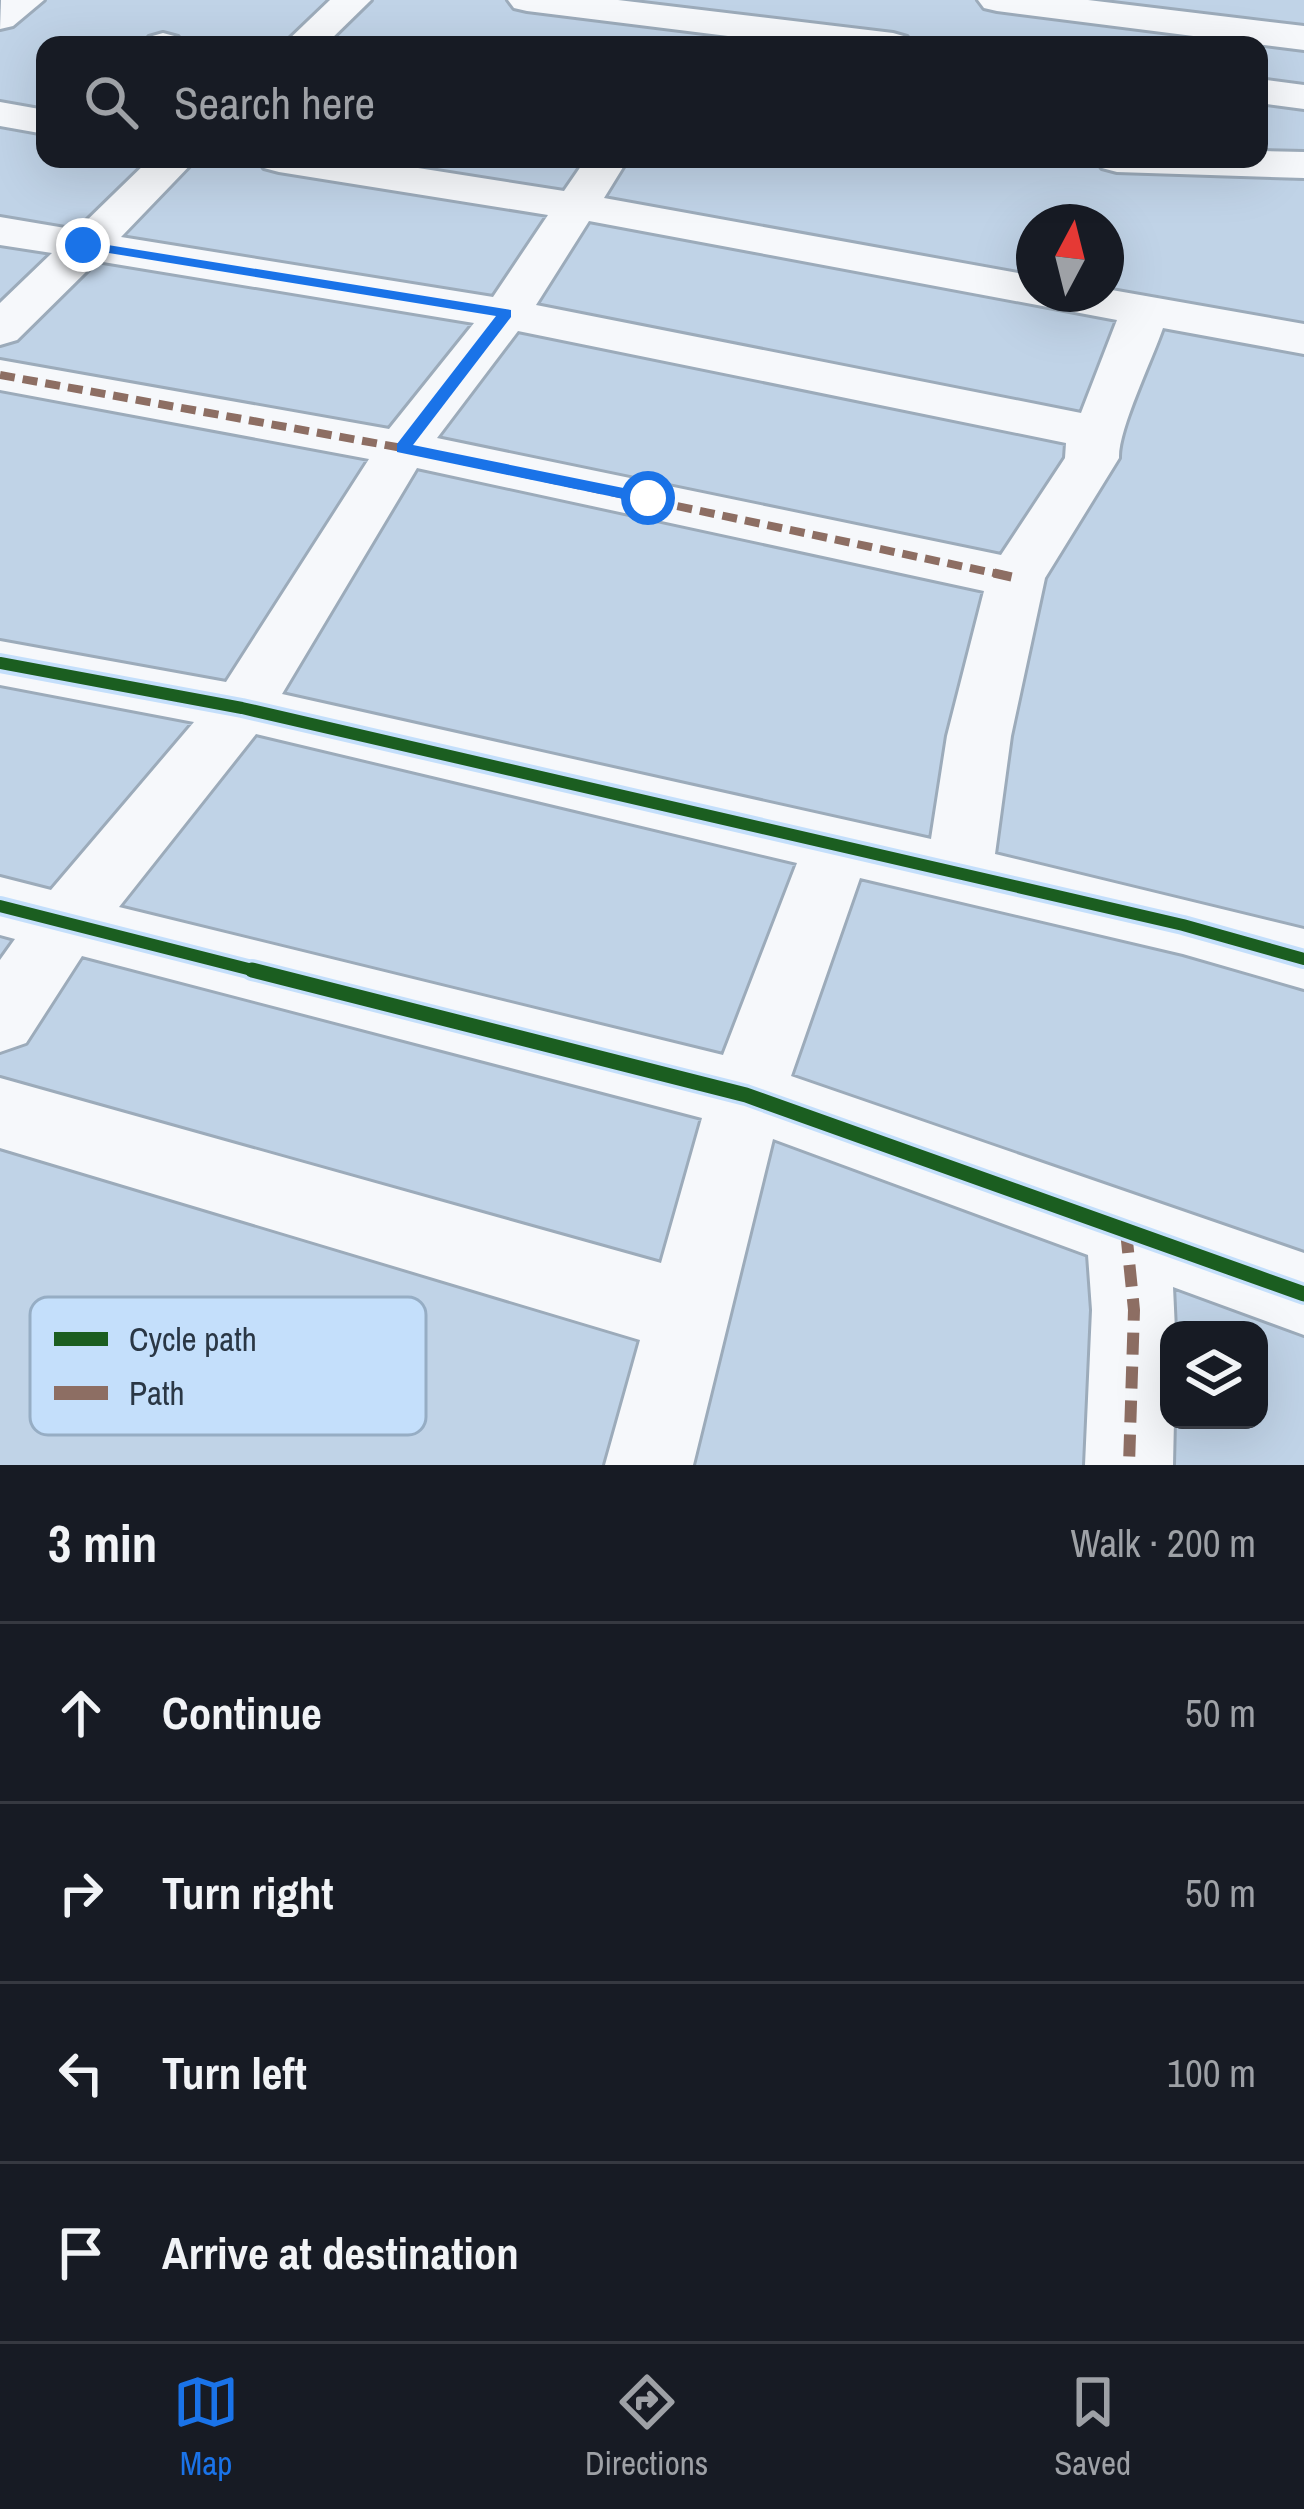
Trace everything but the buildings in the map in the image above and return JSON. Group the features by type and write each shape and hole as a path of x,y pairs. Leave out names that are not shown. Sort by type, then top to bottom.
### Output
{"street":[{"path":"0,18 25,0"},
{"path":"312,36 352,0"},
{"path":"526,0 820,36"},
{"path":"997,0 1304,38"},
{"path":"1268,93 1304,97"},
{"path":"0,115 36,121"},
{"path":"1268,164 1304,165"},
{"path":"0,330 166,168"},
{"path":"336,168 577,206 1016,287"},
{"path":"0,1020 32,914 242,708 402,448 506,314 601,168"},
{"path":"0,231 506,314 1092,432 1103,424 1145,311"},
{"path":"1124,307 1304,339"},
{"path":"0,376 402,448 1016,578"},
{"path":"959,873 979,736 1016,578 1092,458 1092,432"},
{"path":"0,663 242,708 959,873 1304,959"},
{"path":"649,1465 746,1096 837,846"},
{"path":"32,914 746,1096 1304,1294"},
{"path":"0,1113 689,1313"},
{"path":"1126,1231 1135,1310 1129,1465"}],"marked path":[{"path":"0,375 402,448 1016,578"},
{"path":"1126,1231 1134,1310 1129,1465"}],"cycle path":[{"path":"0,663 242,708 1183,925 1304,959"},
{"path":"0,906 746,1095 1304,1294"}],"route":[{"path":"83,245 506,314 402,448 648,498"}]}
